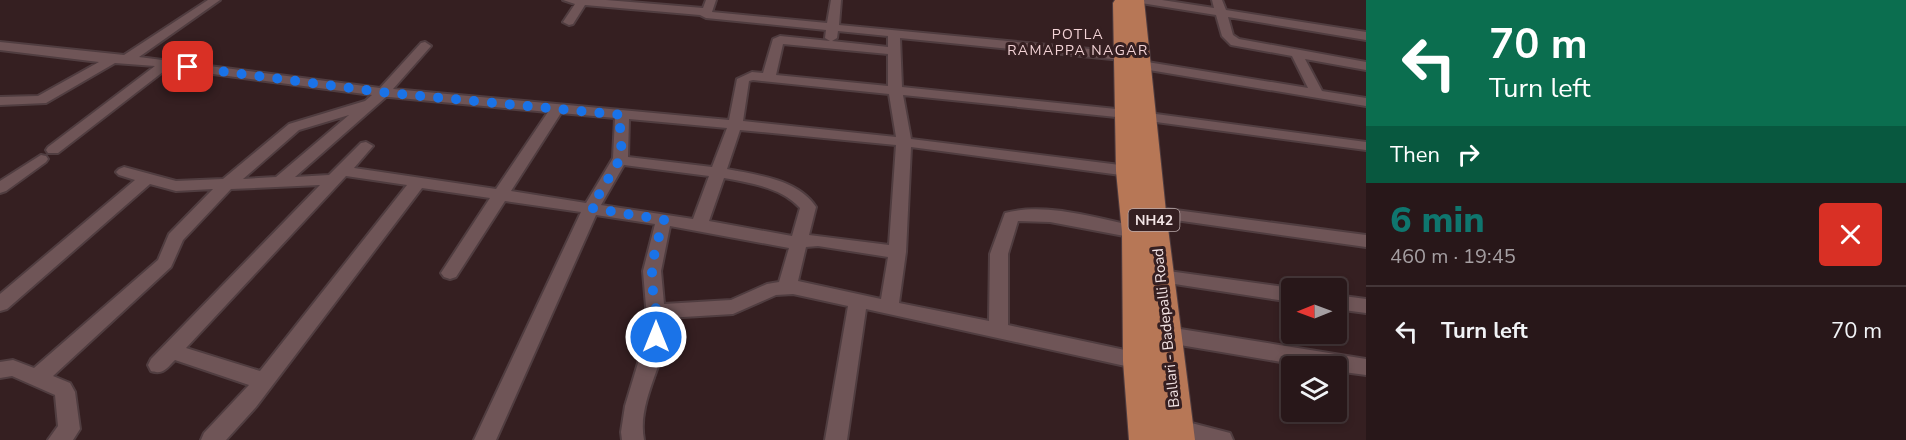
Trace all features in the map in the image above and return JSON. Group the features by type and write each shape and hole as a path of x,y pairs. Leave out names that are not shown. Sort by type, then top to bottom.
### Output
{"highway":[{"name":"Ballari - Badepalli Road","path":"1120,0 1132,61 1136,116 1153,212 1177,435"},
{"name":"Ballari - Badepalli Road","path":"1132,61 1136,0"},
{"name":"Ballari - Badepalli Road","path":"1136,116 1128,171 1135,232 1139,360 1146,440"}],"street":[{"path":"127,59 215,0"},
{"path":"568,0 707,12"},
{"path":"711,0 706,15 894,33 1132,61 1366,102"},
{"path":"830,45 836,0"},
{"path":"1141,0 1366,36"},
{"path":"1217,0 1228,36 1233,41 1366,66"},
{"path":"569,22 583,1"},
{"path":"890,307 897,252 904,142 895,89 894,33"},
{"path":"769,77 778,41 893,51"},
{"path":"0,46 111,60 127,59 383,92 904,142 1128,171"},
{"path":"280,182 383,92 425,46"},
{"path":"1297,54 1317,94"},
{"path":"0,101 41,100 111,60"},
{"path":"0,188 166,64"},
{"path":"699,225 735,125 743,80 752,76 895,89 1136,116 1366,146"},
{"path":"36,378 165,263 175,238 226,185 294,127 369,104"},
{"path":"450,273 557,108"},
{"path":"485,440 591,208 619,160 622,151 619,130 622,115"},
{"path":"264,381 165,358 366,146"},
{"path":"619,160 718,172 773,184 806,202 807,207 787,287"},
{"path":"124,172 176,186 280,182 339,175 418,182 699,225 778,241 818,240 897,252"},
{"path":"0,304 146,179"},
{"path":"212,440 235,418 418,182"},
{"path":"1153,212 1366,241"},
{"path":"998,330 1000,248 1011,217 1015,214 1033,214 1135,232"},
{"path":"633,440 631,434 633,415 658,327 653,270 655,248 664,220"},
{"path":"1161,276 1281,293"},
{"path":"657,310 733,307 773,289 787,287 1139,360"},
{"path":"836,440 858,300"},
{"path":"1347,303 1366,306"},
{"path":"1168,335 1366,367"},
{"path":"0,370 13,368 65,392 69,429 59,440"},
{"path":"1177,435 1222,440"}],"district":[{"name":"POTLA RAMAPPA NAGAR","path":"1078,42"}],"route":[{"path":"188,67 389,93 622,115 619,130 622,144 620,159 591,208 664,220 655,248 652,278 658,321 656,337"}]}
